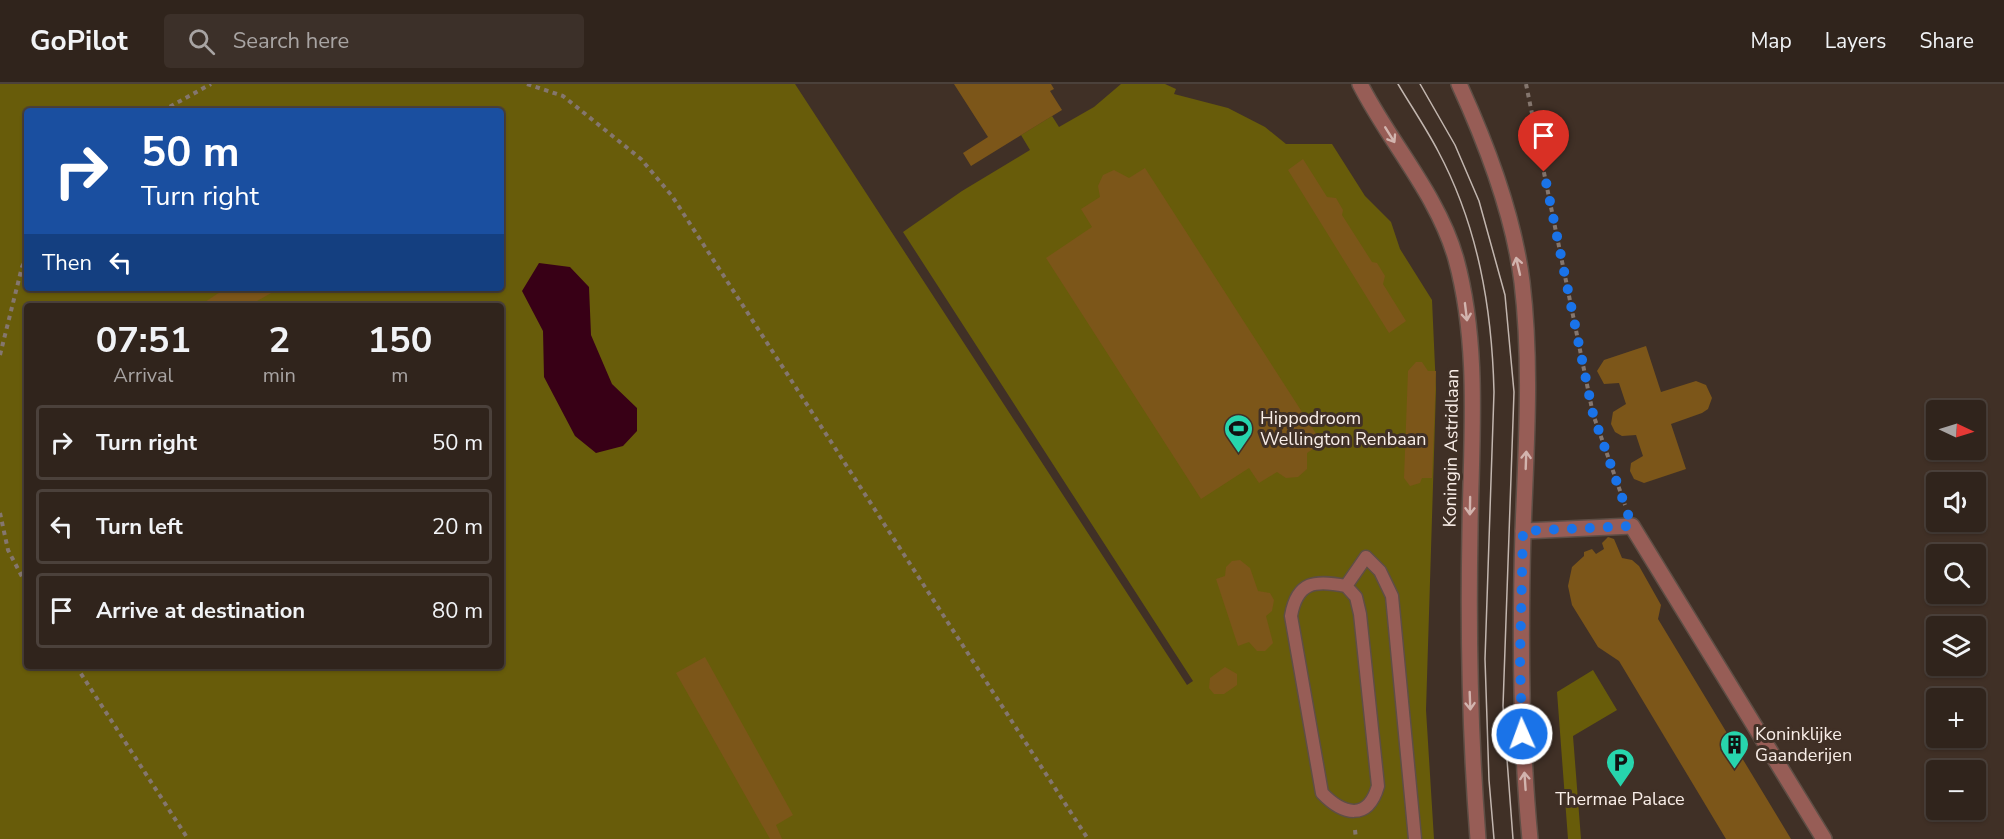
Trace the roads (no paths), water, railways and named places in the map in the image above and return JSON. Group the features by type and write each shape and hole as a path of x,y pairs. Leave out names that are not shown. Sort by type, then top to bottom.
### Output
{"street":[{"name":"Koningin Astridlaan","path":"1360,84 1440,221 1455,258 1465,302 1473,368 1468,659 1478,839"},
{"path":"1459,84 1480,130 1501,194 1521,280 1527,340 1528,393 1523,531 1521,712 1530,839"},
{"path":"1523,531 1632,526 1824,839"}],"lane":[{"path":"1346,586 1366,557 1380,571 1392,596 1415,839"},
{"path":"1324,582 1346,586 1356,597 1360,614 1378,786 1374,801 1361,809 1350,812 1334,806 1322,793 1291,616 1294,599 1303,587 1324,582"}],"tram line":[{"path":"1398,84 1438,151 1463,208 1480,268 1490,329 1494,392 1485,659 1489,780 1494,839"},
{"path":"1420,84 1455,145 1479,201 1505,295 1514,392 1503,706 1513,839"}],"place":[{"name":"Hippodroom Wellington Renbaan","path":"1239,454"},
{"name":"Koninklijke Gaanderijen","path":"1734,770"},
{"name":"Thermae Palace","path":"1620,788"}]}
